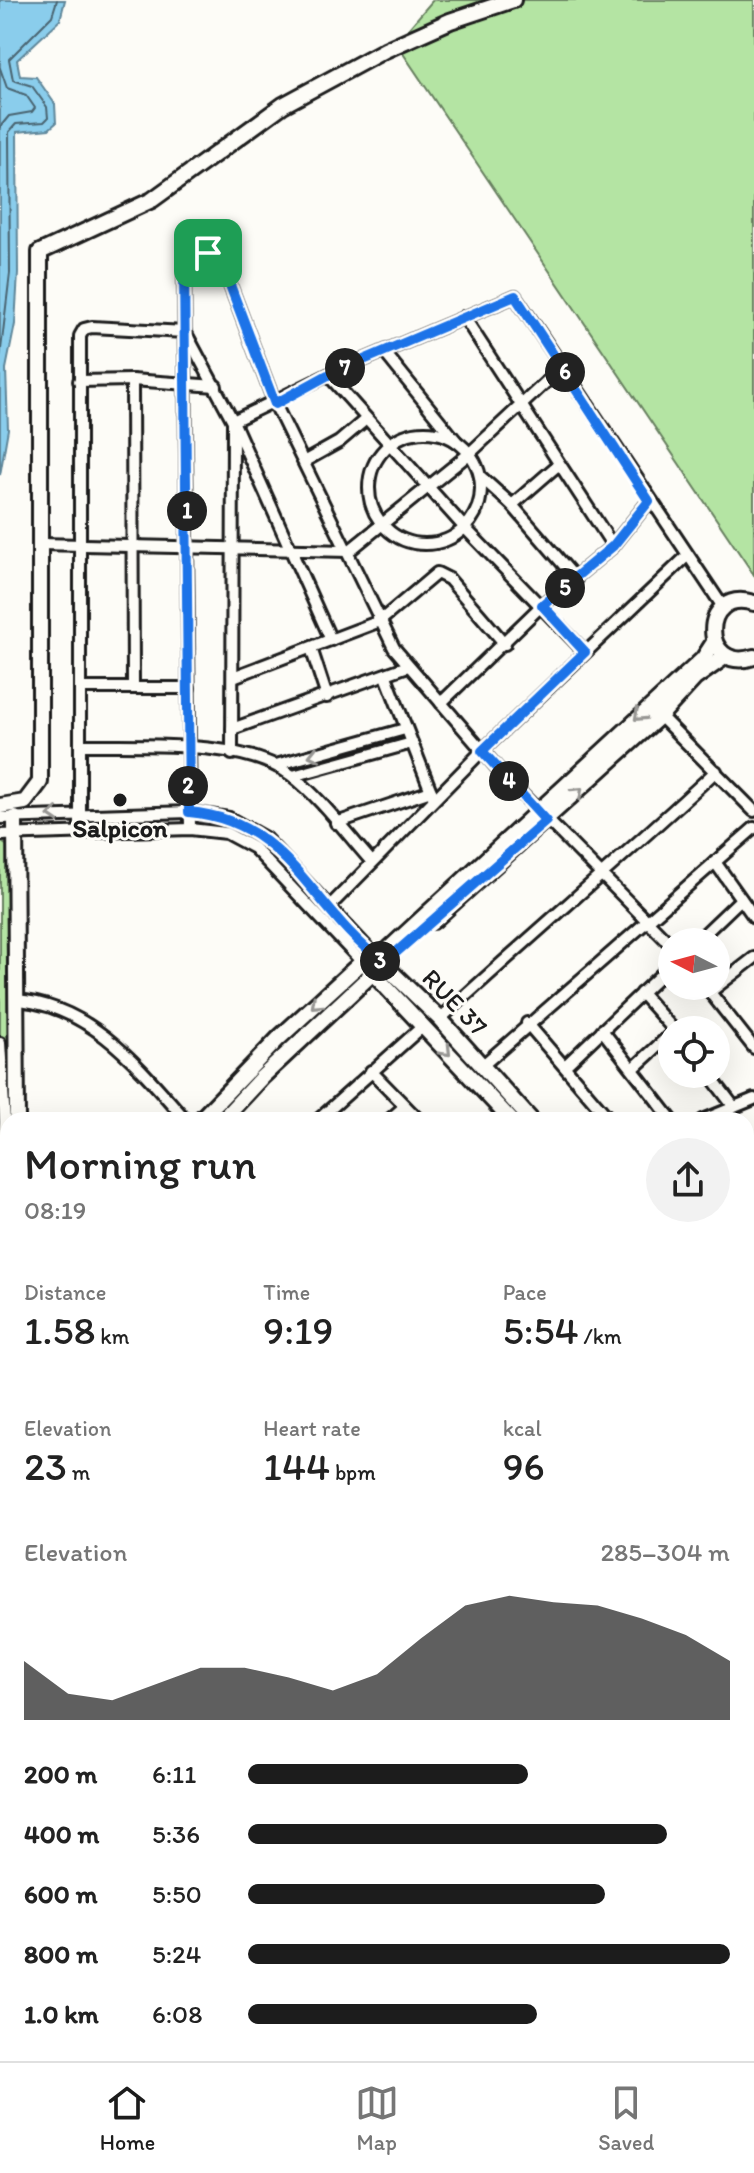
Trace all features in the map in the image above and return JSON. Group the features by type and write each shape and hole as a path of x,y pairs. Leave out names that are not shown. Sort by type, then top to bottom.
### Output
{"street":[{"path":"0,806 25,802 40,782 37,262 44,248 118,217 168,190 301,94 417,35 513,0"},
{"path":"190,829 184,262 188,258 215,253 275,404 349,551 380,621 408,666 542,816 658,930"},
{"path":"233,421 275,404 328,375 515,296 649,501 723,607"},
{"path":"464,317 613,546"},
{"path":"80,832 80,340 84,329 185,332"},
{"path":"185,332 233,421 331,640"},
{"path":"385,353 445,423 457,442 470,453 482,478 512,505 576,579"},
{"path":"39,544 349,551 470,453 562,367"},
{"path":"328,375 464,527 585,652"},
{"path":"79,381 132,380 216,386"},
{"path":"132,380 133,687"},
{"path":"305,461 339,442 366,419"},
{"path":"232,754 233,421"},
{"path":"457,442 424,433 405,437 389,446 375,460 369,482 372,504 381,524 400,538 422,543 445,539 464,527 480,504 482,478"},
{"path":"512,505 559,464"},
{"path":"441,703 542,605 613,546 649,501"},
{"path":"329,907 433,795 687,556"},
{"path":"233,677 380,621 432,575 439,573 449,579 505,644"},
{"path":"542,816 703,659 714,642 715,617 723,607 736,601 753,601"},
{"path":"714,642 726,656 750,662"},
{"path":"311,648 327,697"},
{"path":"229,1112 378,965 542,816 660,716 695,678 726,656"},
{"path":"232,729 408,666"},
{"path":"386,676 433,795"},
{"path":"81,688 189,688"},
{"path":"660,716 754,811"},
{"path":"276,765 405,729"},
{"path":"293,776 412,743"},
{"path":"81,745 188,747 252,755 293,776 371,861"},
{"path":"348,747 352,760"},
{"path":"440,1019 532,935 603,877 716,771"},
{"path":"336,823 433,795"},
{"name":"RUE 37","path":"8,818 80,813 189,812 229,818 265,838 378,965 422,1027 503,1112"},
{"path":"8,818 16,1000 17,1112"},
{"path":"483,1065 527,1023 754,828"},
{"name":"RUE 37","path":"8,834 190,829 226,833 254,848 362,962 378,965 440,1019 524,1112"},
{"path":"254,848 265,838"},
{"path":"715,862 754,917"},
{"path":"711,928 741,899"},
{"path":"730,974 754,958"},
{"path":"208,1112 279,1038 362,962"},
{"path":"566,1065 658,977"},
{"path":"641,993 660,1016"},
{"path":"16,1000 48,1004 91,1027 135,1062 179,1112"},
{"path":"718,1000 749,1030 754,1048"},
{"path":"527,1023 604,1112"},
{"path":"327,1112 422,1027"},
{"path":"602,1030 666,1112"},
{"path":"0,1043 4,1112"},
{"path":"634,1068 658,1045"},
{"path":"371,1071 411,1112"},
{"path":"720,1088 734,1107"},
{"path":"722,1112 754,1099"},
{"path":"398,1112 405,1106"}],"green space":[{"path":"433,0 754,0 754,575 396,43"},
{"path":"0,841 9,847 8,1112 0,1112"}],"water":[{"path":"0,0 65,0 60,20 17,60 20,76 36,77 55,104 56,123 49,129 17,132 18,273 15,324 6,369 8,429 0,475"}],"place":[{"name":"Salpicon","path":"120,800"}],"route":[{"path":"208,253 219,256 275,404 328,375 515,296 649,501 613,546 542,605 585,652 482,751 546,821 384,963 260,834 229,818 189,812 184,265 188,258 208,253"}]}
